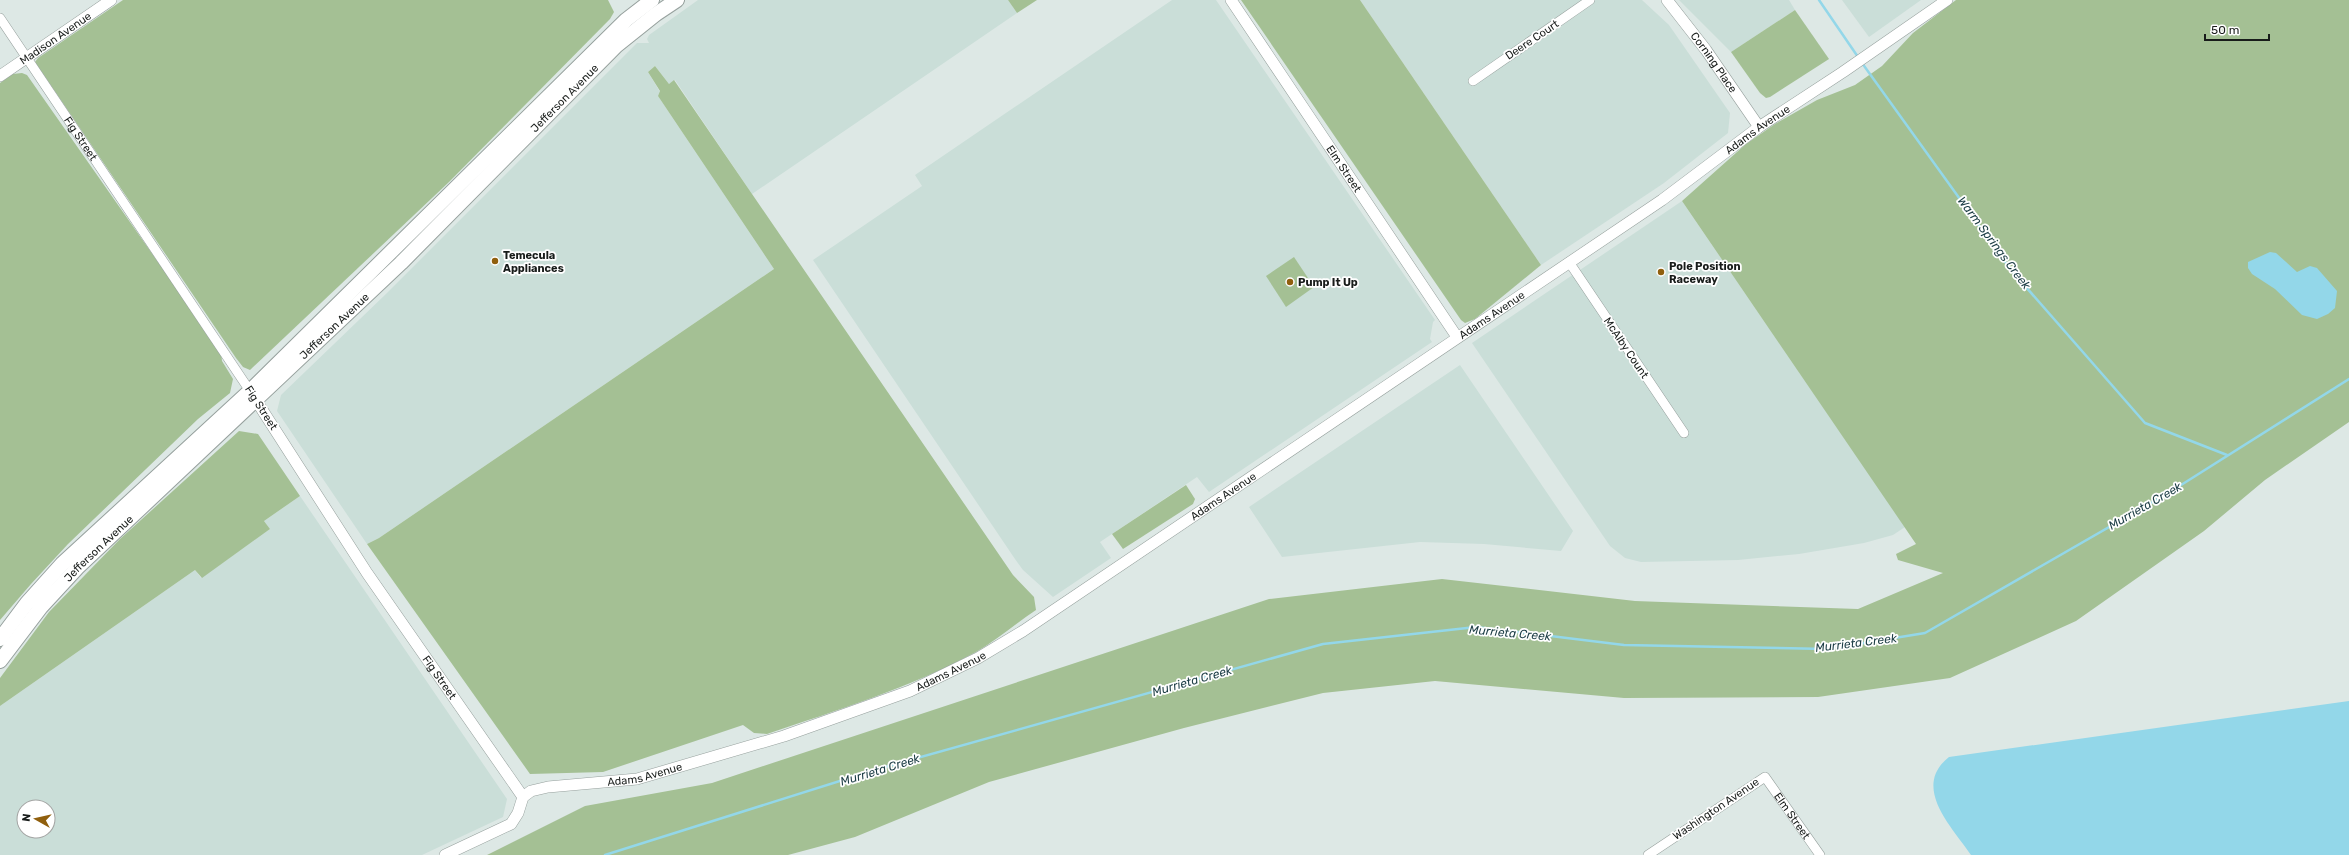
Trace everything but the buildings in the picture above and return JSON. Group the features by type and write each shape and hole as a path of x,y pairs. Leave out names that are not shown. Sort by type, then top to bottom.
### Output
{"main road":[{"name":"Jefferson Avenue","path":"0,662 41,607 77,568 253,395 484,160 626,20 652,0"},
{"name":"Jefferson Avenue","path":"0,639 27,603 62,564 253,395 443,222 616,46 656,14 677,0"},
{"path":"443,222 442,216 445,210 465,190 484,160"}],"street":[{"name":"Madison Avenue","path":"0,76 111,0"},
{"name":"Elm Street","path":"1231,0 1457,337"},
{"name":"Deere Court","path":"1473,81 1590,0"},
{"name":"Corning Place","path":"1668,0 1706,50 1759,127"},
{"name":"Adams Avenue","path":"522,797 531,791 542,788 637,779 669,771 828,722 910,691 944,675 1023,631 1668,196 1759,127 1843,72 1946,0"},
{"name":"Fig Street","path":"0,18 253,395 367,573 522,797"},
{"name":"McAlby Count","path":"1569,262 1684,433"},
{"name":"Elm Street","path":"1765,777 1820,855"},
{"name":"Washington Avenue","path":"1648,855 1765,777"},
{"path":"445,855 511,824 518,813 522,797"}],"shaded area":[{"path":"698,0 1008,0 1017,13 752,194 675,80 669,84 655,66 648,72 660,92 658,96 774,269 379,538 367,544 277,411 281,395 387,293 637,43 649,43 647,39 649,35"},
{"path":"1172,0 1216,0 1435,320 1433,322 1430,339 1432,342 1209,492 1197,477 1100,542 1111,558 1053,597 1023,570 1015,559 813,260 922,186 915,175"},
{"path":"1360,0 1642,0 1669,25 1730,113 1728,133 1664,183 1541,265"},
{"path":"1679,0 1789,0 1795,10 1731,52"},
{"path":"1842,0 1921,0 1869,37"},
{"path":"1682,201 1905,527 1893,535 1864,543 1799,554 1738,560 1641,562 1625,558 1610,546 1472,343"},
{"path":"1460,365 1573,531 1561,551 1484,544 1420,542 1282,557 1249,507"},
{"path":"300,496 507,799 503,817 422,855 0,855 0,706 195,570 201,578 270,529 264,521"}],"green space":[{"path":"123,0 608,0 614,12 610,19 449,182 250,370 243,367 236,358 35,62 38,58"},
{"path":"1008,0 1037,0 1017,13"},
{"path":"1241,0 1360,0 1541,265 1475,319 1465,323 1461,320"},
{"path":"1956,0 2349,0 2349,422 2265,480 2204,531 2076,621 1950,678 1818,697 1624,698 1435,681 1323,693 1184,728 989,782 855,837 788,855 487,855 585,806 712,783 1269,599 1442,579 1635,601 1858,609 1943,573 1898,560 1896,554 1916,544 1682,201 1746,144 1775,124 1817,100 1855,85 1882,66 1913,33"},
{"path":"1795,10 1829,59 1770,97 1766,98 1760,93 1731,52"},
{"path":"655,66 669,84 674,80 1013,575 1034,597 1036,610 976,652 925,677 873,698 767,734 754,733 743,725 603,772 530,774 367,544 379,538 774,269 658,96 660,91 648,72"},
{"path":"22,73 27,75 221,352 222,361 233,379 230,393 198,419 68,544 0,620 0,83 13,74"},
{"name":"Pump It Up","path":"1294,257 1314,287 1286,307 1266,276"},
{"path":"239,431 258,434 300,496 264,521 270,529 202,578 195,570 0,706 0,678 49,612 120,539"},
{"path":"1186,485 1195,499 1193,504 1123,549 1112,534"}],"water":[{"path":"2270,252 2276,253 2297,272 2310,266 2317,268 2337,291 2335,308 2328,314 2317,319 2302,315 2275,289 2252,274 2248,268 2248,262"},
{"path":"2349,701 2349,855 1971,855 1946,820 1934,794 1934,781 1938,769 1949,757"}],"waterway":[{"name":"Warm Springs Creek","path":"1819,0 1858,57"},
{"name":"Warm Springs Creek","path":"1862,63 2011,270 2145,423 2227,455"},
{"name":"Murrieta Creek","path":"605,855 878,769 1323,644 1476,627 1624,645 1827,649 1925,633 2170,492 2349,379"}],"place":[{"name":"Temecula Appliances","path":"495,261"},
{"name":"Pole Position Raceway","path":"1661,272"},
{"name":"Pump It Up","path":"1290,282"}]}
